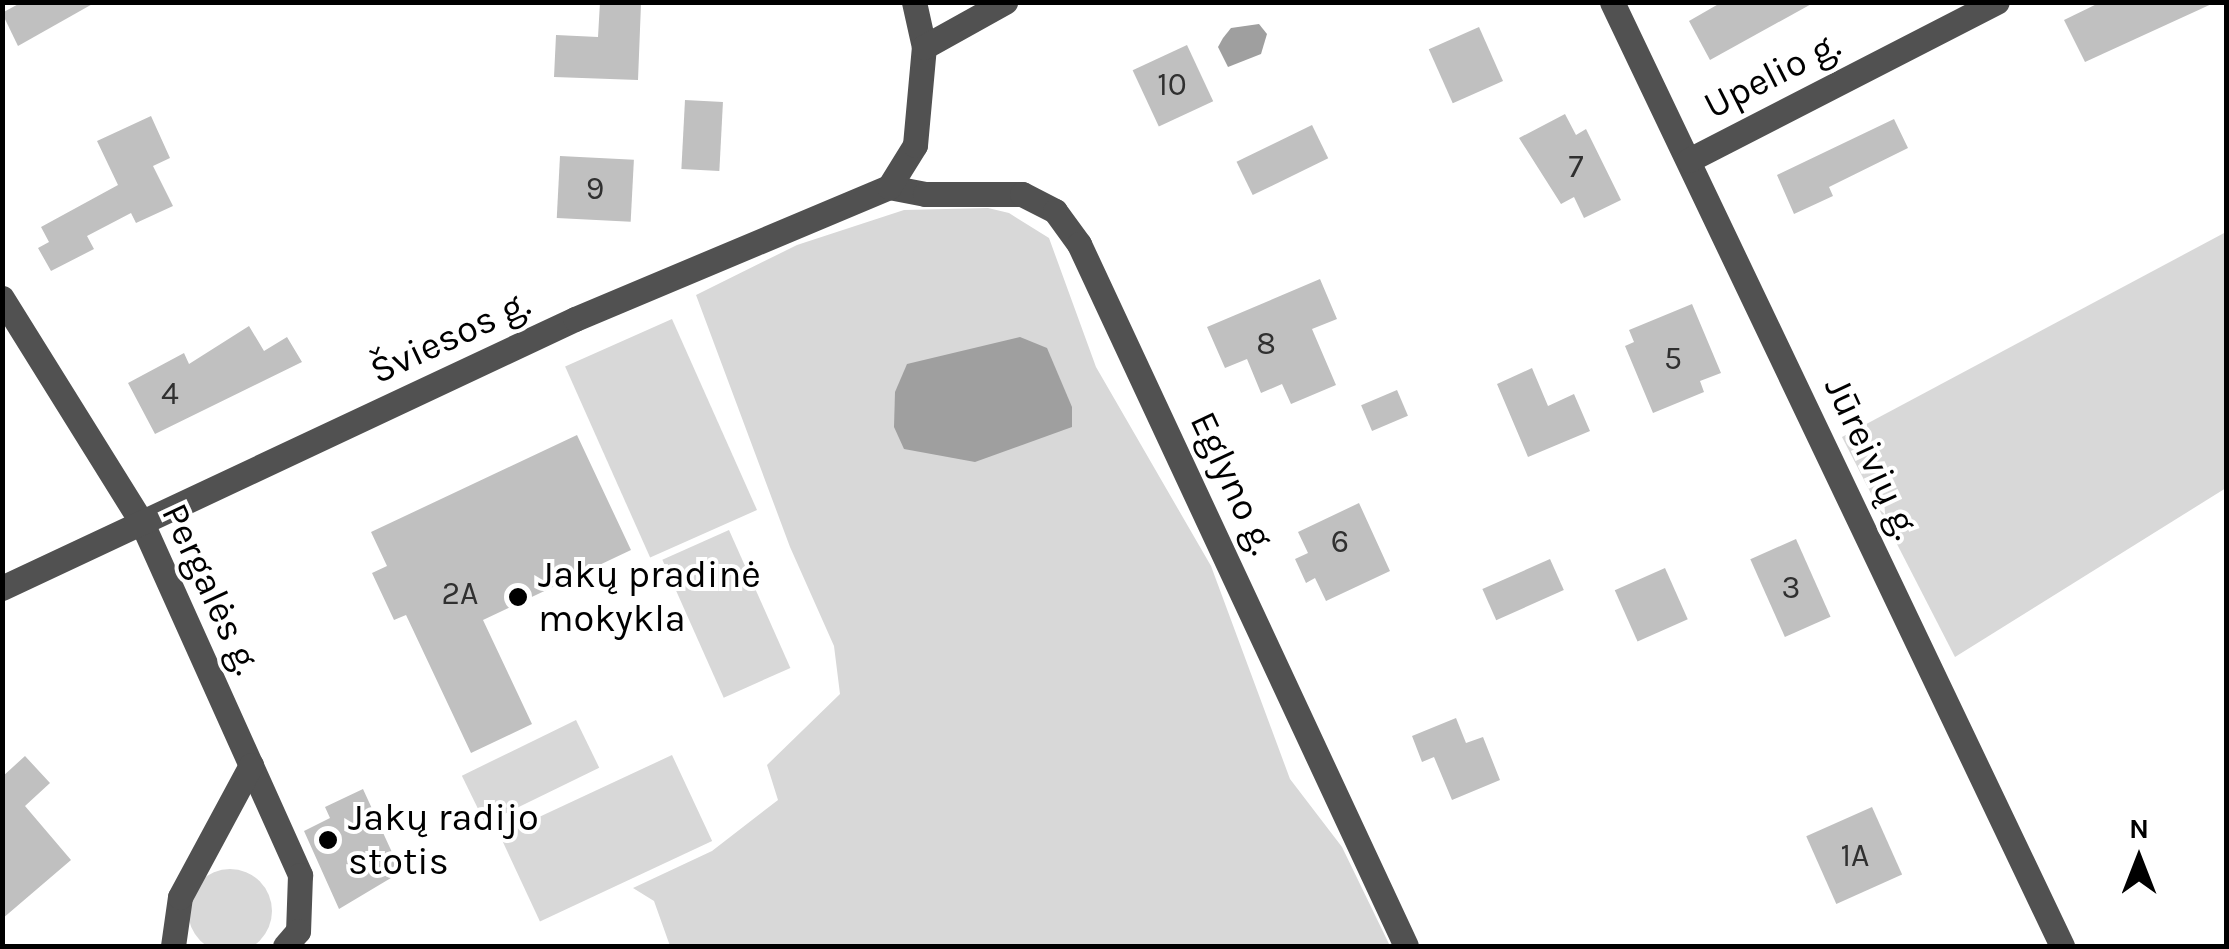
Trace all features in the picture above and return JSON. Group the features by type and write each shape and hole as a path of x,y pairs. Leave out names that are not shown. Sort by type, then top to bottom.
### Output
{"street":[{"path":"890,188 915,145 924,47 914,2"},
{"path":"924,47 1005,2"},
{"name":"Jūreivių g.","path":"1612,2 2062,946"},
{"name":"Upelio g.","path":"1688,160 1997,2"},
{"name":"Šviesos g.","path":"2,588 576,319 890,188"},
{"name":"Eglyno g.","path":"890,188 926,194 1022,194 1055,211 1079,244 1406,946"},
{"name":"Pergalės g.","path":"2,298 142,522 300,875 292,938"},
{"path":"173,946 180,896 251,765"}],"shaded area":[{"path":"1259,24 1267,34 1261,54 1228,67 1218,47 1223,38 1231,28"},
{"path":"988,208 1009,213 1049,238 1096,367 1211,566 1290,779 1342,847 1390,946 670,946 654,901 633,888 712,851 778,800 767,765 840,694 834,646 790,547 696,295 797,245 904,210"},
{"path":"2226,232 2226,488 1955,657 1842,437"},
{"path":"672,319 757,510 650,558 565,367"},
{"path":"1020,337 1047,348 1072,407 1072,427 975,462 904,449 894,427 895,392 907,364"},
{"path":"729,530 790,668 724,698 662,560"},
{"path":"576,720 599,768 485,823 462,776"},
{"path":"672,755 712,841 540,921 500,835"},
{"path":"230,869 246,872 260,881 269,895 269,927 260,941 246,950 230,953 214,950 200,941 191,927 188,911 191,895 200,881 214,872"}],"building":[{"path":"22,2 96,2 18,46 2,13"},
{"path":"600,2 641,4 638,80 554,77 556,35 598,37"},
{"path":"1722,2 1815,2 1710,60 1689,21"},
{"path":"2101,2 2216,2 2085,62 2064,20"},
{"path":"1479,27 1503,81 1453,103 1429,49"},
{"path":"1187,45 1213,101 1159,127 1133,70"},
{"path":"685,100 723,102 719,171 681,169"},
{"path":"1565,114 1576,135 1586,129 1621,200 1584,218 1574,197 1561,204 1519,138"},
{"path":"151,116 170,158 153,166 173,206 136,223 131,213 87,236 94,249 51,271 38,248 49,242 41,227 118,185 97,141"},
{"path":"1894,119 1908,148 1829,187 1833,196 1794,214 1777,175"},
{"path":"1312,125 1328,158 1253,195 1237,162"},
{"path":"560,156 634,160 631,222 557,218"},
{"path":"1320,279 1337,319 1312,329 1336,385 1291,404 1282,384 1261,393 1247,359 1225,368 1207,327"},
{"path":"1692,304 1721,373 1700,381 1704,392 1653,413 1625,346 1634,342 1629,330"},
{"path":"249,326 264,351 287,337 302,362 155,434 128,383 184,353 189,364"},
{"path":"1532,368 1548,406 1574,394 1590,431 1528,457 1497,384"},
{"path":"1397,390 1408,416 1372,431 1361,405"},
{"path":"577,435 631,550 483,620 532,724 471,753 406,615 394,620 372,573 387,566 371,532"},
{"path":"1359,503 1390,571 1326,601 1315,578 1306,583 1295,559 1308,553 1298,532"},
{"path":"1796,539 1831,617 1785,637 1750,559"},
{"path":"1550,559 1564,590 1496,620 1482,589"},
{"path":"1665,568 1688,619 1638,642 1615,590"},
{"path":"1456,718 1466,743 1483,737 1500,780 1452,800 1434,757 1422,762 1412,736"},
{"path":"25,756 50,783 25,806 71,860 2,919 2,777"},
{"path":"363,789 401,872 339,909 304,831 330,818 325,807"},
{"path":"1872,807 1902,875 1836,904 1806,836"}],"place":[{"name":"Jakų pradinė mokykla","path":"518,597"},
{"name":"Jakų radijo stotis","path":"328,840"}]}
